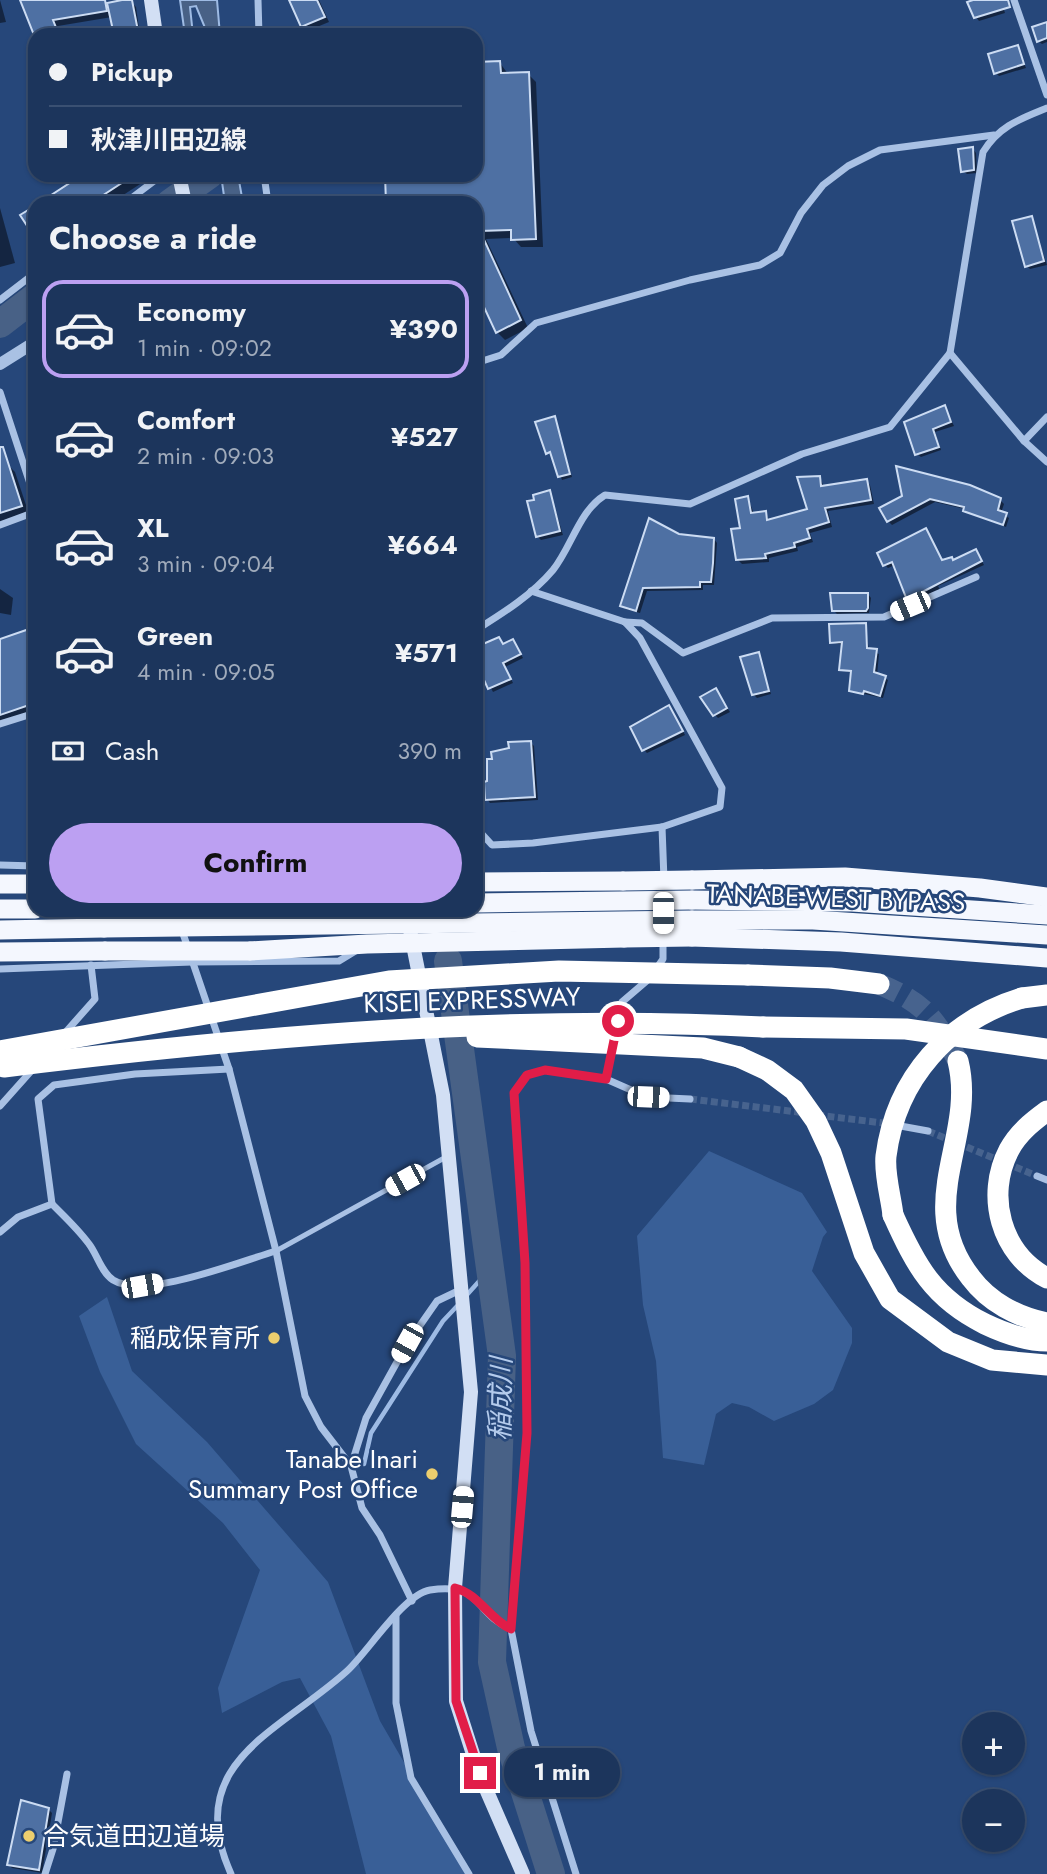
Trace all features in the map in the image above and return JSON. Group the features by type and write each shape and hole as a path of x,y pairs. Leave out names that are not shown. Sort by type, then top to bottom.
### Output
{"highway":[{"path":"483,882 845,877 980,888 1047,897"},
{"path":"0,884 28,884"},
{"name":"TANABE-WEST BYPASS","path":"483,904 692,919 865,903 1047,915"},
{"path":"0,909 28,909"},
{"path":"0,930 410,925 624,938 692,919 841,942 1047,958"},
{"name":"TANABE-WEST BYPASS","path":"410,925 692,919 813,920 1047,935"},
{"path":"0,952 98,958 367,944 410,925"},
{"path":"1,1062 389,981 559,971 831,978 879,985"},
{"path":"1047,995 998,1005 966,1021 934,1050 903,1097 886,1157 893,1215 912,1258 934,1289 959,1311 1018,1337 1047,1341"},
{"name":"KISEI EXPRESSWAY","path":"1,1062 208,1042 519,1023 689,1023 906,1029 1047,1049"},
{"path":"417,1029 487,1038 703,1048 739,1057 767,1070 794,1090 816,1121 831,1153 864,1253 890,1299 948,1342 992,1360 1047,1365"},
{"path":"958,1061 962,1077 960,1112 944,1195 946,1228 959,1263 978,1287 1007,1310 1047,1323"},
{"path":"1047,1111 1025,1128 1010,1147 998,1184 998,1205 1003,1228 1013,1250 1036,1272 1047,1278"}],"main road":[{"path":"151,0 155,28"},
{"path":"410,925 437,1059 471,1392 456,1701 480,1773 523,1874"}],"street":[{"path":"258,0 259,28"},
{"path":"1014,0 1047,95"},
{"path":"483,625 531,591 553,569 593,502 605,495 690,504 802,454 890,427 950,353 983,152 994,135 1010,123 1047,108"},
{"path":"483,361 501,355 536,323 690,279 760,265 780,253 801,213 823,185 848,166 880,150 994,135"},
{"path":"134,196 153,182"},
{"path":"0,300 28,278"},
{"path":"0,364 28,346"},
{"path":"950,353 1024,440 1047,462"},
{"path":"0,392 28,478"},
{"path":"1024,440 1047,417"},
{"path":"0,524 28,514"},
{"path":"531,591 625,622 642,623 683,653 772,618 884,617 976,577"},
{"path":"483,835 492,845 533,844 662,827 720,807 722,788 640,638 625,622"},
{"path":"0,724 28,715"},
{"path":"617,1027 622,1002 649,979 663,959 662,827"},
{"path":"0,865 28,866"},
{"path":"176,917 229,1069 276,1251 305,1396 321,1427 351,1466 362,1508 380,1535 412,1601"},
{"path":"0,969 98,958 192,962 339,961 367,944"},
{"path":"0,1106 95,999 98,958"},
{"path":"606,1079 614,1040"},
{"path":"229,1069 135,1074 54,1085 42,1092 38,1099 52,1205 76,1227 112,1279 124,1284 142,1286 174,1280 276,1251"},
{"path":"576,1874 531,1731 511,1629 527,1433 525,1263 514,1093 527,1075 545,1070 606,1079 648,1097 690,1099"},
{"path":"883,1123 928,1131"},
{"path":"1037,1176 1047,1180"},
{"path":"0,1232 18,1217 52,1205"},
{"path":"351,1466 366,1418 407,1343 437,1301 460,1290"},
{"path":"231,1874 216,1833 218,1802 233,1768 260,1736 348,1671 396,1614 426,1590 461,1589 502,1625 511,1629"},
{"path":"396,1614 397,1703 411,1778 469,1874"},
{"path":"45,1874 53,1849 67,1774"}],"lane":[{"path":"276,1251 448,1156"}],"shaded area":[{"path":"180,0 217,0 219,28 205,28 196,6 190,7 192,28 184,28"},
{"path":"222,182 239,182 242,196 224,196"},
{"path":"709,1151 802,1193 827,1232 812,1271 852,1328 852,1343 833,1390 814,1404 774,1421 749,1407 732,1403 716,1414 704,1465 663,1458 656,1361 643,1305 637,1236"},
{"path":"107,1297 132,1371 207,1442 328,1582 380,1721 469,1874 366,1874 331,1736 300,1678 282,1682 222,1713 218,1688 260,1570 223,1523 136,1444 100,1372 79,1316"}],"building":[{"path":"20,0 105,0 107,11 53,20 56,28 31,28"},
{"path":"132,0 137,28 112,28 107,3"},
{"path":"289,0 317,0 325,17 301,27"},
{"path":"1008,0 1010,7 974,18 967,2"},
{"path":"1047,22 1047,38 1037,42 1032,27"},
{"path":"1018,45 1024,64 994,74 988,54"},
{"path":"500,61 501,73 529,72 536,239 511,240 511,230 483,231 483,196 386,196 385,182 483,182 483,62"},
{"path":"973,147 974,170 961,172 958,149"},
{"path":"71,182 123,182 102,196 50,196"},
{"path":"28,210 28,227 20,215"},
{"path":"1032,216 1044,261 1025,267 1012,221"},
{"path":"483,238 521,320 496,333 483,305"},
{"path":"945,405 951,422 933,429 939,447 915,455 904,422"},
{"path":"555,416 570,474 558,477 550,452 546,454 535,422"},
{"path":"0,447 3,447 22,506 0,513"},
{"path":"896,466 970,485 1001,498 998,510 1007,513 1003,525 963,511 964,507 930,499 887,522 879,508 902,496"},
{"path":"820,476 821,486 867,479 871,500 825,508 829,522 807,529 810,538 794,543 795,547 765,554 766,558 736,560 731,529 740,528 735,499 748,496 751,513 766,511 767,520 807,509 797,477"},
{"path":"550,490 560,531 536,537 527,501 534,500 533,495"},
{"path":"649,518 679,534 714,538 711,582 700,582 700,587 643,588 636,611 620,606"},
{"path":"926,528 942,560 952,557 953,560 976,549 982,561 907,600 892,562 883,566 877,553"},
{"path":"830,593 868,593 868,608 866,611 832,611"},
{"path":"866,623 867,648 877,649 874,672 886,676 880,696 864,691 863,694 849,691 851,671 839,670 842,642 830,643 829,624"},
{"path":"28,629 28,705 0,715 0,639"},
{"path":"499,637 503,644 513,639 521,654 503,663 511,679 488,689 483,678 483,644"},
{"path":"759,652 769,691 752,695 740,657"},
{"path":"716,688 727,708 713,716 700,697"},
{"path":"669,705 683,731 642,751 630,727"},
{"path":"531,741 535,797 485,800 484,782 487,781 487,759 492,759 491,752 509,748 508,742"},
{"name":"合気道田辺道場","path":"21,1800 49,1808 39,1870 7,1865"}],"waterway":[{"path":"180,196 199,182"},
{"path":"0,324 28,302"},
{"name":"稲成川","path":"448,961 502,1356 492,1662 511,1748 551,1874"},
{"path":"465,1297 490,1269"},
{"path":"364,1464 371,1433 443,1321 459,1304"}],"tunnel":[{"path":"879,984 908,998 927,1014 958,1061"},
{"path":"690,1099 806,1113"},
{"path":"817,1115 883,1123"},
{"path":"928,1131 1037,1176"}],"place":[{"name":"稲成保育所","path":"274,1338"},
{"name":"Tanabe Inari Summary Post Office","path":"432,1474"},
{"name":"合気道田辺道場","path":"29,1836"}],"route":[{"path":"480,1773 456,1701 455,1588 467,1591 502,1625 511,1629 527,1433 525,1263 514,1093 527,1075 545,1070 606,1079 618,1021"}]}
